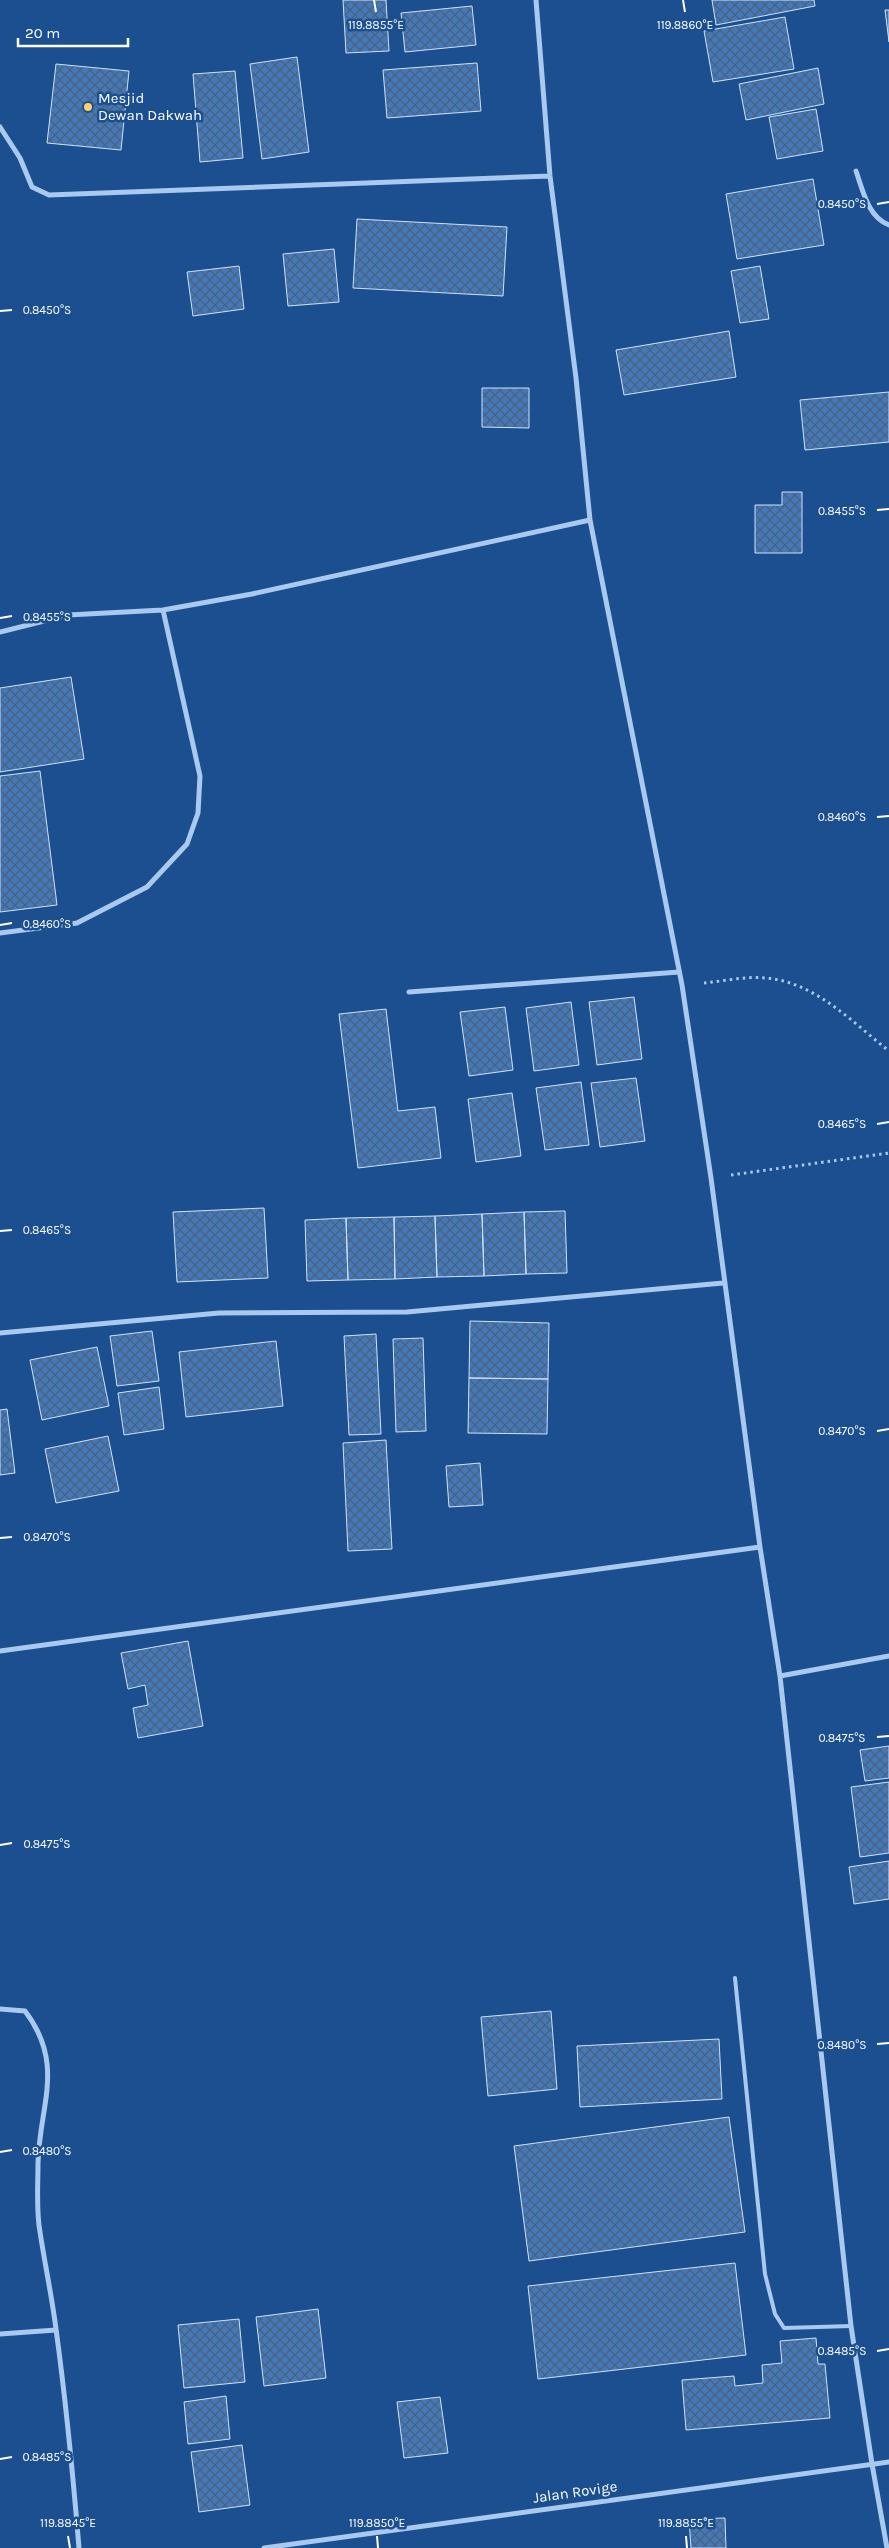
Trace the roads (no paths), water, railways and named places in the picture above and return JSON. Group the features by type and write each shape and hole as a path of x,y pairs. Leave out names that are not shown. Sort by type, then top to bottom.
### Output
{"street":[{"path":"536,0 550,176 576,378 590,520 682,984 711,1178 723,1282 780,1676 851,2326 887,2548"},
{"path":"0,127 20,158 32,187 49,195 550,176"},
{"path":"856,171 867,203 880,222 889,225"},
{"path":"0,632 68,615 163,610 281,588 590,520"},
{"path":"0,934 77,923 147,887 187,844 198,813 200,776 163,610"},
{"path":"409,992 679,972"},
{"path":"0,1333 219,1312 407,1312 723,1282"},
{"path":"0,1650 760,1548"},
{"path":"780,1676 889,1656"},
{"path":"0,2009 25,2011 36,2026 46,2056 48,2094 38,2162 39,2230 50,2280 79,2548"},
{"path":"0,2334 56,2330"},
{"name":"Jalan Rovige","path":"264,2548 889,2462"}],"lane":[{"path":"735,1978 765,2274 775,2314 784,2328 851,2326"}],"place":[{"name":"Mesjid Dewan Dakwah","path":"88,107"}]}
